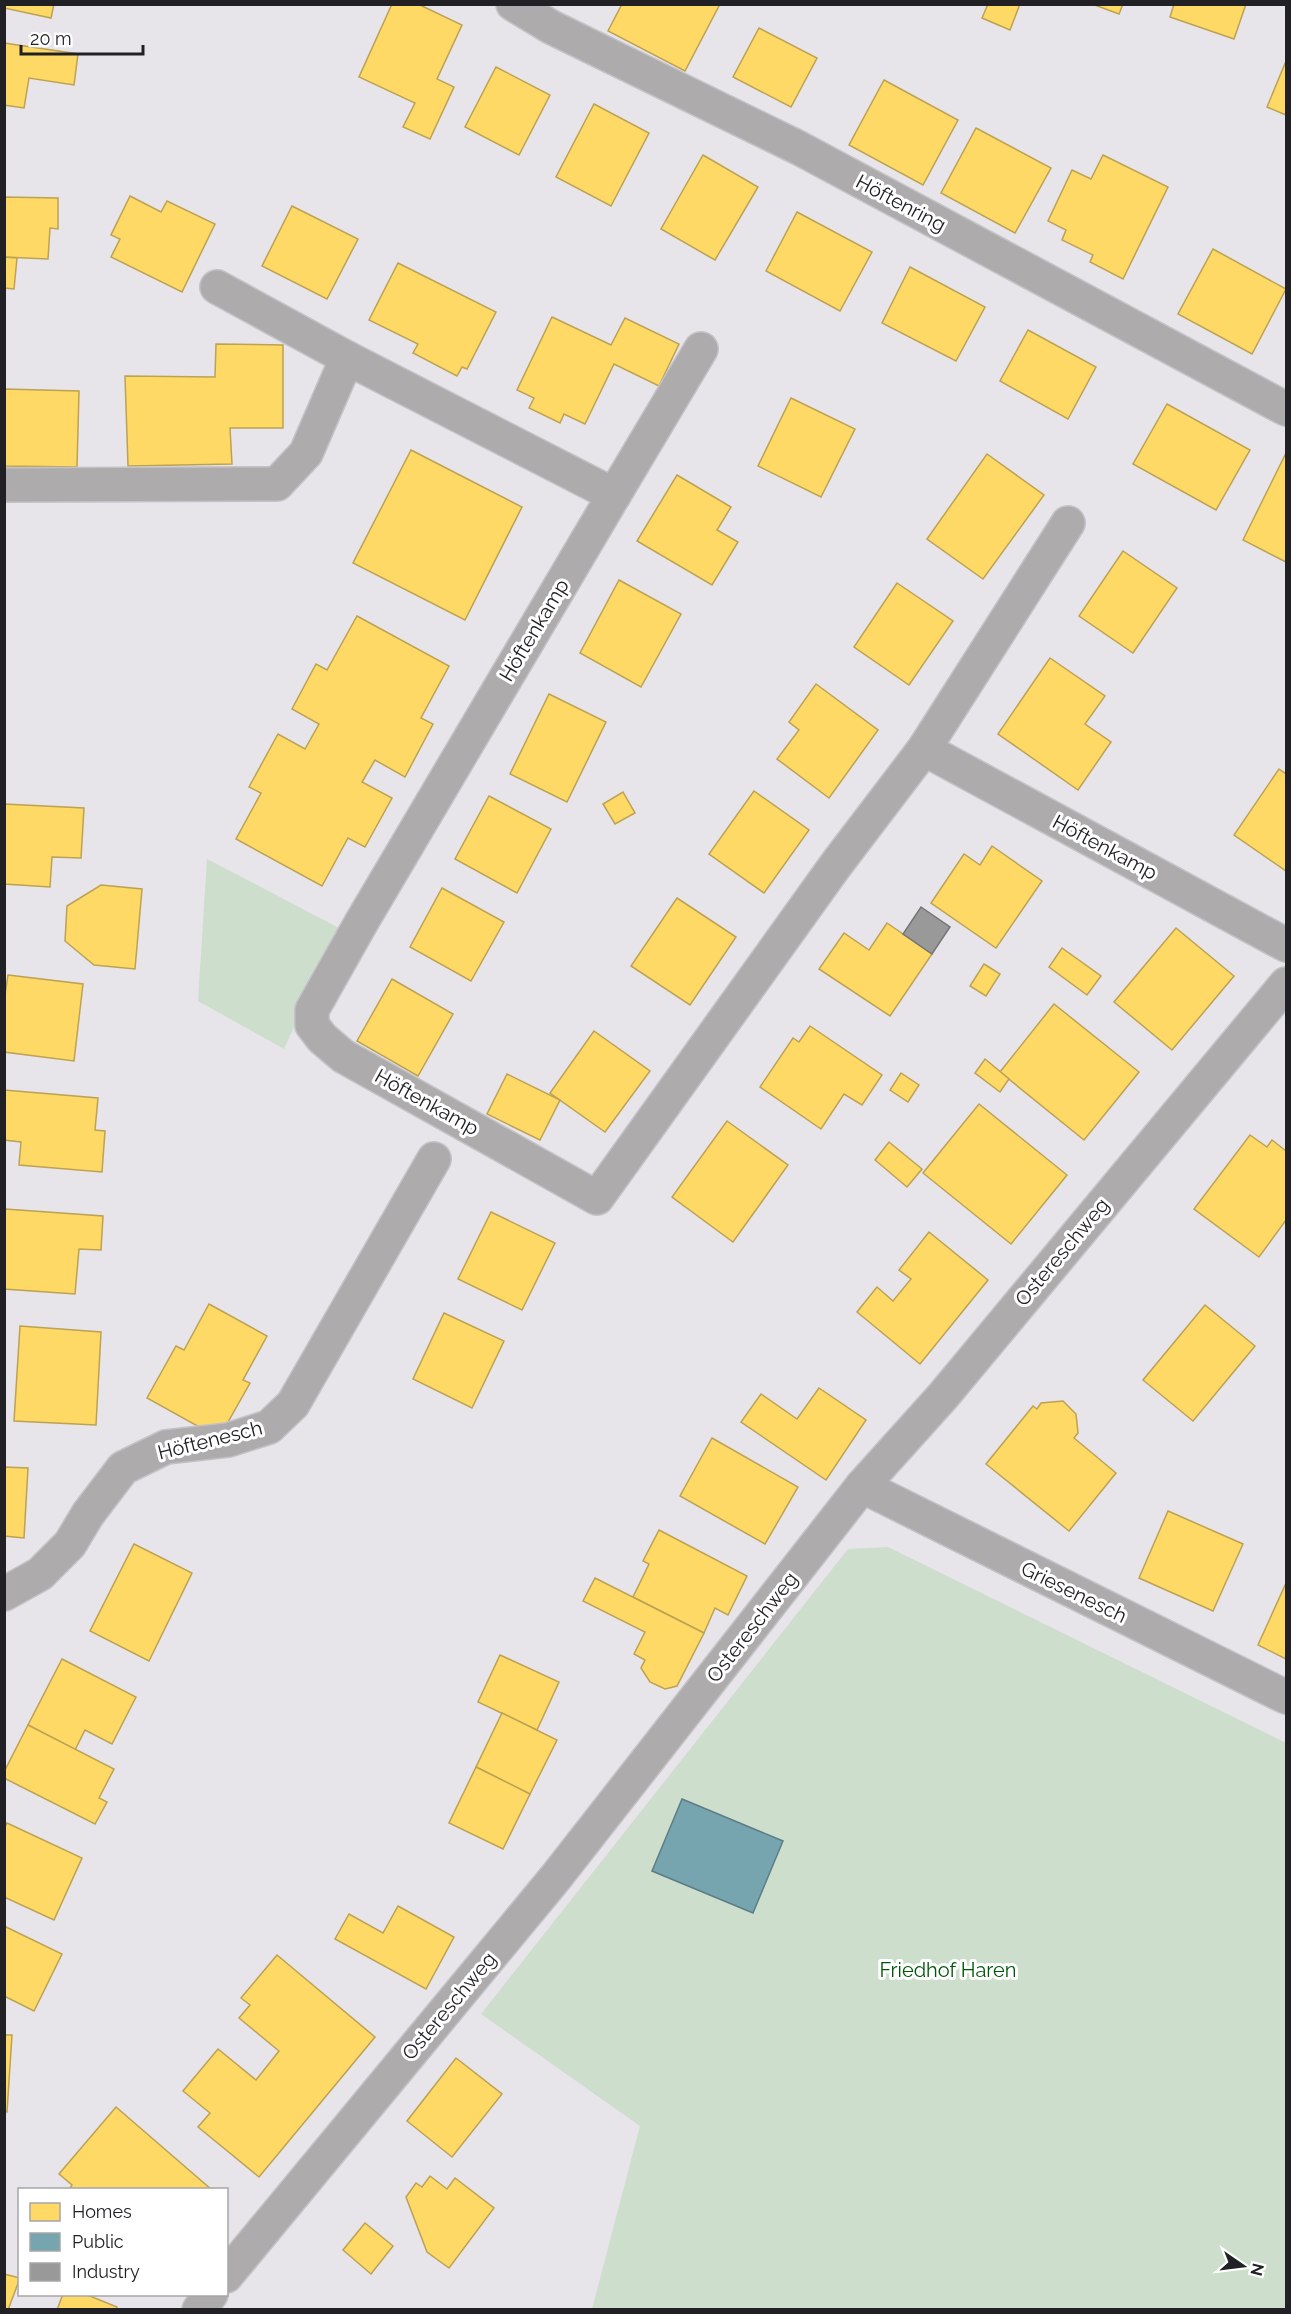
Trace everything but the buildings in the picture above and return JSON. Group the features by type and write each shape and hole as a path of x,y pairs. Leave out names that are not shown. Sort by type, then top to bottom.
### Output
{"street":[{"name":"Höftenring","path":"513,4 551,27 799,148 1287,409"},
{"path":"217,287 347,358 614,495"},
{"name":"Höftenkamp","path":"701,349 312,1010 312,1025 322,1038 344,1056 597,1198 835,866 924,749 1068,523"},
{"path":"4,485 277,484 306,453 347,358"},
{"name":"Höftenkamp","path":"924,749 1287,945"},
{"name":"Ostereschweg","path":"228,2274 556,1877 862,1486 943,1396 1287,984"},
{"name":"Höftenesch","path":"4,1594 40,1574 70,1544 88,1514 123,1468 166,1447 228,1440 269,1427 293,1404 434,1159"},
{"name":"Griesenesch","path":"862,1486 1287,1697"},
{"path":"199,2310 211,2296"}],"green space":[{"path":"207,859 339,928 284,1049 198,1001"},
{"name":"Friedhof Haren","path":"888,1547 1286,1743 1286,2309 592,2309 640,2126 481,2014 848,1549"}]}
